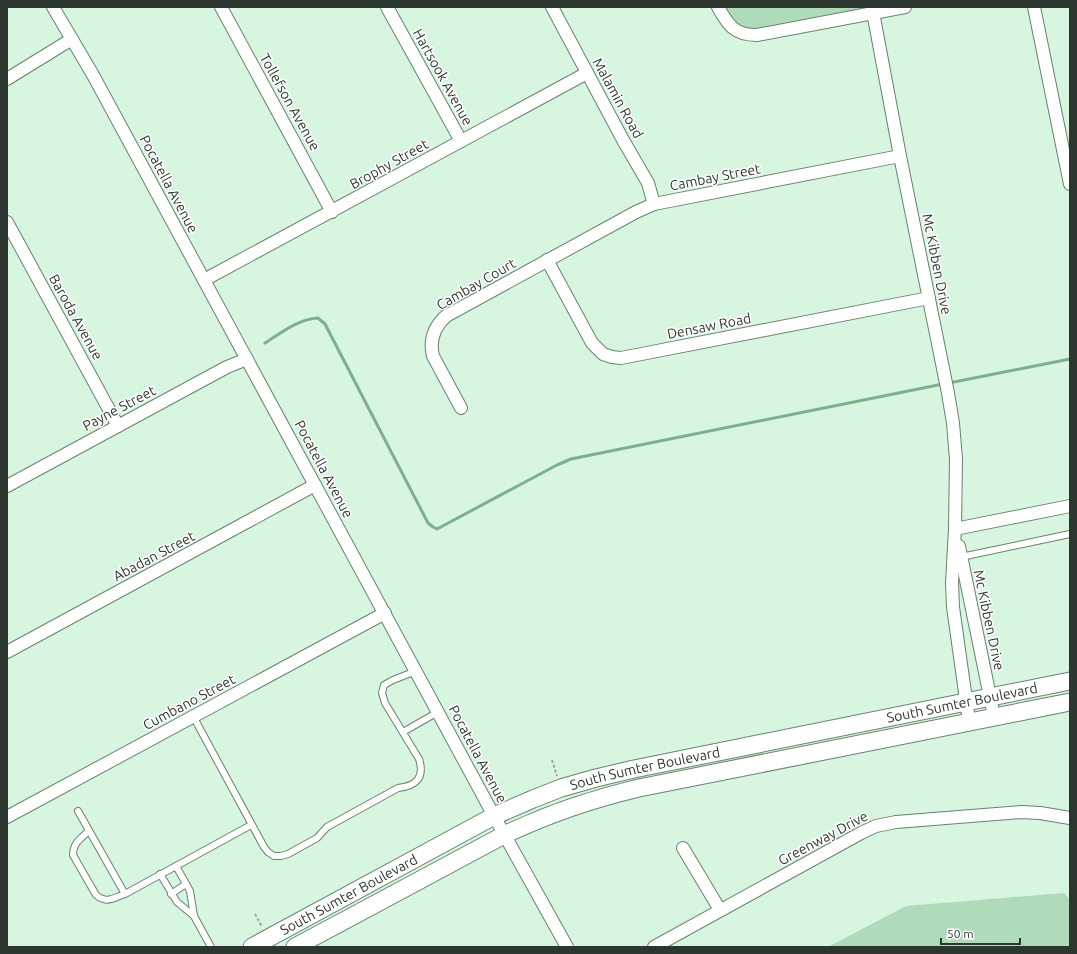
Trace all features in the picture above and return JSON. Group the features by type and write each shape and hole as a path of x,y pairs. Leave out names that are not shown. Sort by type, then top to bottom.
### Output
{"main road":[{"name":"South Sumter Boulevard","path":"252,947 494,816 566,787 634,768 1070,681"},
{"name":"South Sumter Boulevard","path":"295,947 504,835 535,820 569,807 604,796 647,786 1070,702"}],"street":[{"name":"Pocatella Avenue","path":"53,7 204,280 566,947"},
{"name":"Tollefson Avenue","path":"221,7 332,212"},
{"name":"Hartsook Avenue","path":"387,7 461,141"},
{"name":"Malamin Road","path":"552,7 648,183 654,204"},
{"path":"718,7 724,19 731,28 747,35 757,35 872,10 905,7"},
{"path":"1034,7 1070,184"},
{"name":"Mc Kibben Drive","path":"872,10 953,423 956,459 955,529 952,583 953,607 969,721"},
{"path":"7,79 72,39"},
{"name":"Brophy Street","path":"204,280 587,73"},
{"name":"Cambay Street","path":"547,260 636,212 654,204 900,156"},
{"name":"Baroda Avenue","path":"7,222 118,426"},
{"name":"Densaw Road","path":"547,260 592,343 603,354 621,358 929,298"},
{"name":"Cambay Court","path":"461,408 433,356 431,343 433,332 441,320 446,316 547,260"},
{"name":"Payne Street","path":"7,486 227,368 247,359"},
{"name":"Abadan Street","path":"7,652 315,485"},
{"path":"955,529 1070,506"},
{"name":"Mc Kibben Drive","path":"955,529 994,716"},
{"name":"Cumbano Street","path":"7,817 385,613"},
{"name":"Greenway Drive","path":"654,947 861,833 881,825 896,822 1021,812 1040,813 1070,818"},
{"path":"683,848 720,910"}],"lane":[{"path":"961,557 1070,534"},
{"path":"194,716 251,825 268,852 274,856 281,856 288,854 317,838 328,827 398,788 411,785 419,779 421,766 419,759 385,703 382,693 384,685 416,671"},
{"path":"403,732 438,712"},
{"path":"78,811 125,894"},
{"path":"89,831 76,842 73,855 96,895 107,900 125,894 251,825"},
{"path":"176,866 190,891 194,916 211,947"},
{"path":"160,874 177,902 194,916"},
{"path":"171,894 186,884"}],"green space":[{"path":"723,7 867,7 867,10 754,30 739,28"},
{"path":"1064,893 1070,900 1070,947 828,947 906,906"}],"waterway":[{"path":"265,343 290,327 304,321 318,318 325,324 428,523 437,529 571,459 943,384"},
{"path":"949,383 1070,359"}]}
